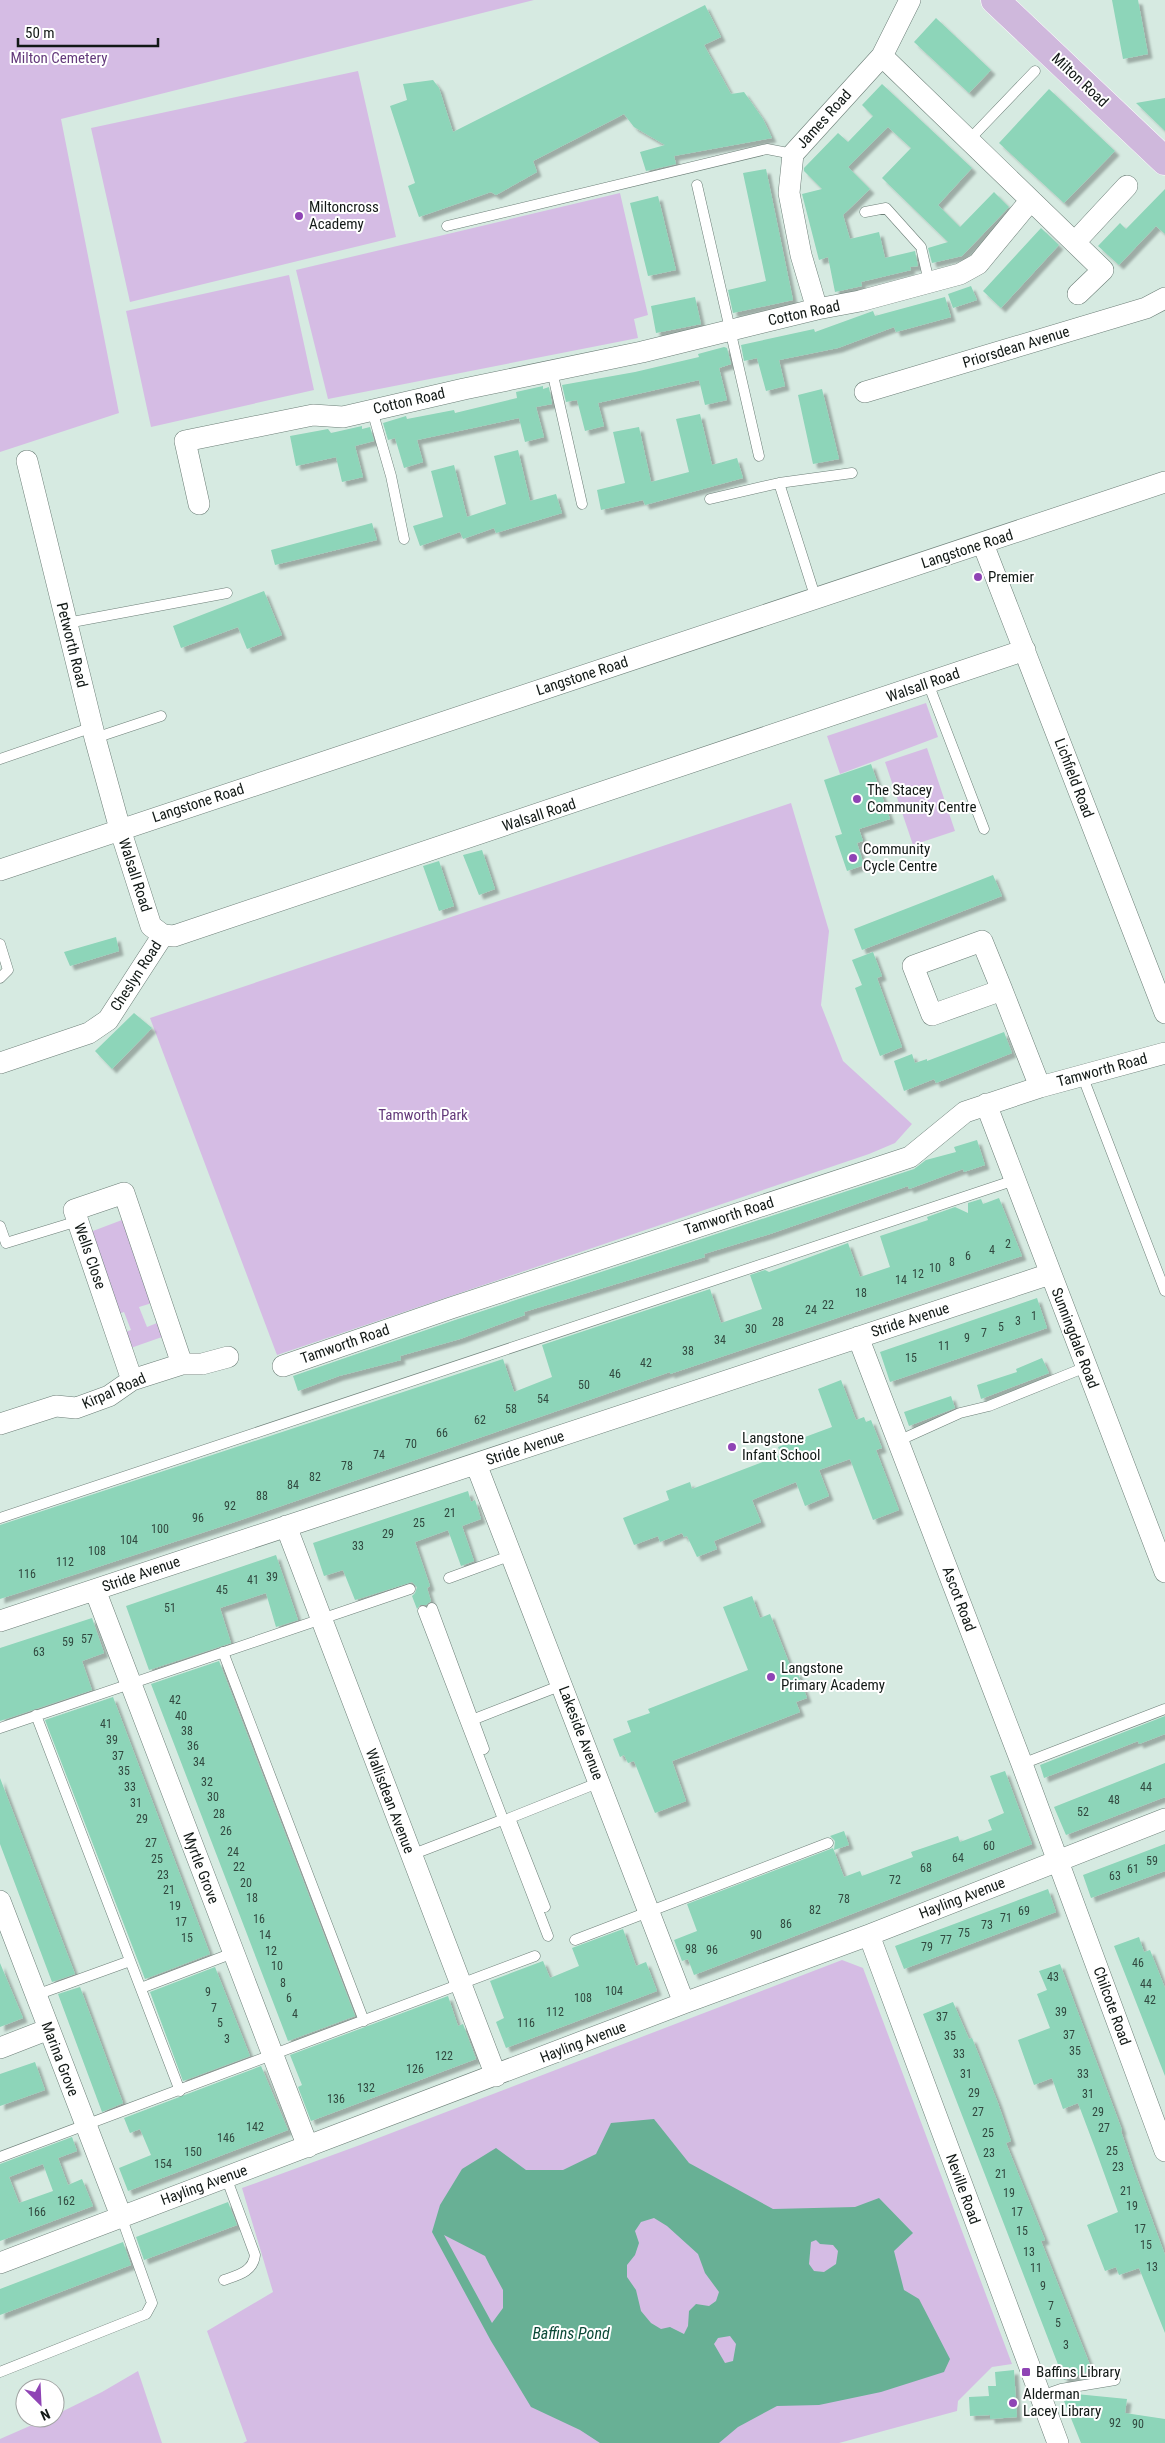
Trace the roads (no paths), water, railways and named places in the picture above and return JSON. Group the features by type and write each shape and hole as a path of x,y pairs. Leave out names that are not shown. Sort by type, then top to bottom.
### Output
{"main road":[{"name":"Milton Road","path":"995,0 1165,161"}],"street":[{"path":"910,0 882,56 1103,270 1078,294"},
{"name":"James Road","path":"817,309 801,255 789,193 792,154 882,56"},
{"path":"1075,242 1127,186"},
{"name":"Cotton Road","path":"199,504 186,441 313,415 343,417 642,352 817,309 860,301 960,274 978,264 1030,201"},
{"name":"Priorsdean Avenue","path":"865,392 1146,308 1165,298"},
{"name":"Petworth Road","path":"27,461 94,733 120,829"},
{"name":"Langstone Road","path":"0,870 1165,482"},
{"name":"Lichfield Road","path":"983,544 1165,1013"},
{"name":"Walsall Road","path":"120,829 151,926 163,935 174,936 1025,650"},
{"name":"Cheslyn Road","path":"0,1063 89,1033 108,1020 163,935"},
{"path":"1002,990 1040,1087"},
{"name":"Tamworth Road","path":"283,1366 461,1305 910,1157 965,1112 1040,1087 1165,1053"},
{"name":"Sunningdale Road","path":"986,1104 1165,1572"},
{"name":"Wells Close","path":"132,1380 74,1210 124,1194 182,1364"},
{"name":"Stride Avenue","path":"0,1621 1050,1274"},
{"name":"Ascot Road","path":"858,1337 1058,1860"},
{"name":"Kirpal Road","path":"0,1424 56,1406 76,1408 110,1396 132,1380 182,1364 202,1364 228,1357"},
{"name":"Lakeside Avenue","path":"476,1464 684,2003"},
{"name":"Wallisdean Avenue","path":"286,1526 496,2076"},
{"name":"Myrtle Grove","path":"95,1590 308,2147"},
{"name":"Hayling Avenue","path":"0,2262 496,2076 684,2003 869,1935 1165,1819"},
{"name":"Chilcote Road","path":"1058,1860 1165,2151"},
{"name":"Marina Grove","path":"0,1901 7,1938 36,1995 121,2216"},
{"name":"Neville Road","path":"869,1935 1058,2443"},
{"path":"0,2048 49,2029"}],"lane":[{"path":"968,141 1035,70"},
{"path":"447,226 767,149 792,154"},
{"path":"698,186 759,456"},
{"path":"865,212 886,208 922,247 929,282"},
{"path":"552,371 582,504"},
{"path":"372,410 392,476 404,539"},
{"path":"710,499 779,483 852,472"},
{"path":"779,483 816,598"},
{"path":"67,623 226,593"},
{"path":"928,684 984,829"},
{"path":"0,759 161,716"},
{"path":"0,944 8,970 0,978"},
{"path":"1082,1075 1165,1291"},
{"path":"0,1518 1015,1180"},
{"path":"0,1226 6,1243 78,1221"},
{"path":"898,1441 960,1413 989,1406 1086,1367"},
{"path":"449,1578 512,1555"},
{"path":"0,1728 410,1589"},
{"path":"484,1749 428,1610 502,1820 548,1936"},
{"path":"223,1652 364,2021"},
{"path":"472,1720 562,1685"},
{"path":"1022,1764 1165,1709"},
{"path":"36,1716 180,2091"},
{"path":"545,1907 510,1818 600,1782"},
{"path":"411,1855 502,1820"},
{"path":"575,1940 828,1843"},
{"path":"141,1988 233,1953"},
{"path":"0,2158 535,1956"},
{"path":"36,1995 130,1960"},
{"path":"224,2280 246,2272 254,2264 255,2255 226,2177"},
{"path":"0,2372 146,2314 150,2309 152,2303 121,2216"},
{"path":"1040,2396 1061,2389 1115,2380"}],"water":[{"name":"Baffins Pond","path":"654,2119 689,2163 773,2209 855,2207 879,2198 913,2233 894,2251 904,2290 919,2299 950,2359 944,2372 881,2392 819,2405 777,2406 738,2427 719,2443 600,2443 580,2430 531,2407 491,2341 432,2232 440,2205 462,2169 496,2148 526,2170 563,2170 596,2154 611,2123","holes":["654,2218 667,2226 698,2254 705,2273 719,2292 716,2301 709,2306 696,2304 689,2311 688,2326 684,2334 670,2327 661,2329 651,2323 641,2311 636,2290 627,2277 627,2265 635,2255 639,2243 635,2231 641,2222","444,2235 485,2256 503,2290 503,2308 492,2323","816,2240 820,2244 833,2245 838,2251 836,2264 824,2272 814,2271 809,2264 811,2242","730,2336 736,2344 733,2361 725,2363 714,2344 718,2338"]}],"place":[{"name":"Miltoncross Academy","path":"299,216"},
{"name":"Premier","path":"978,577"},
{"name":"The Stacey Community Centre","path":"857,799"},
{"name":"Community Cycle Centre","path":"853,858"},
{"name":"Langstone Infant School","path":"732,1447"},
{"name":"Langstone Primary Academy","path":"771,1677"},
{"name":"Baffins Library","path":"1026,2372"},
{"name":"Alderman Lacey Library","path":"1013,2403"}],"park label":[{"name":"Milton Cemetery","path":"59,58"},
{"name":"Tamworth Park","path":"423,1115"}]}
